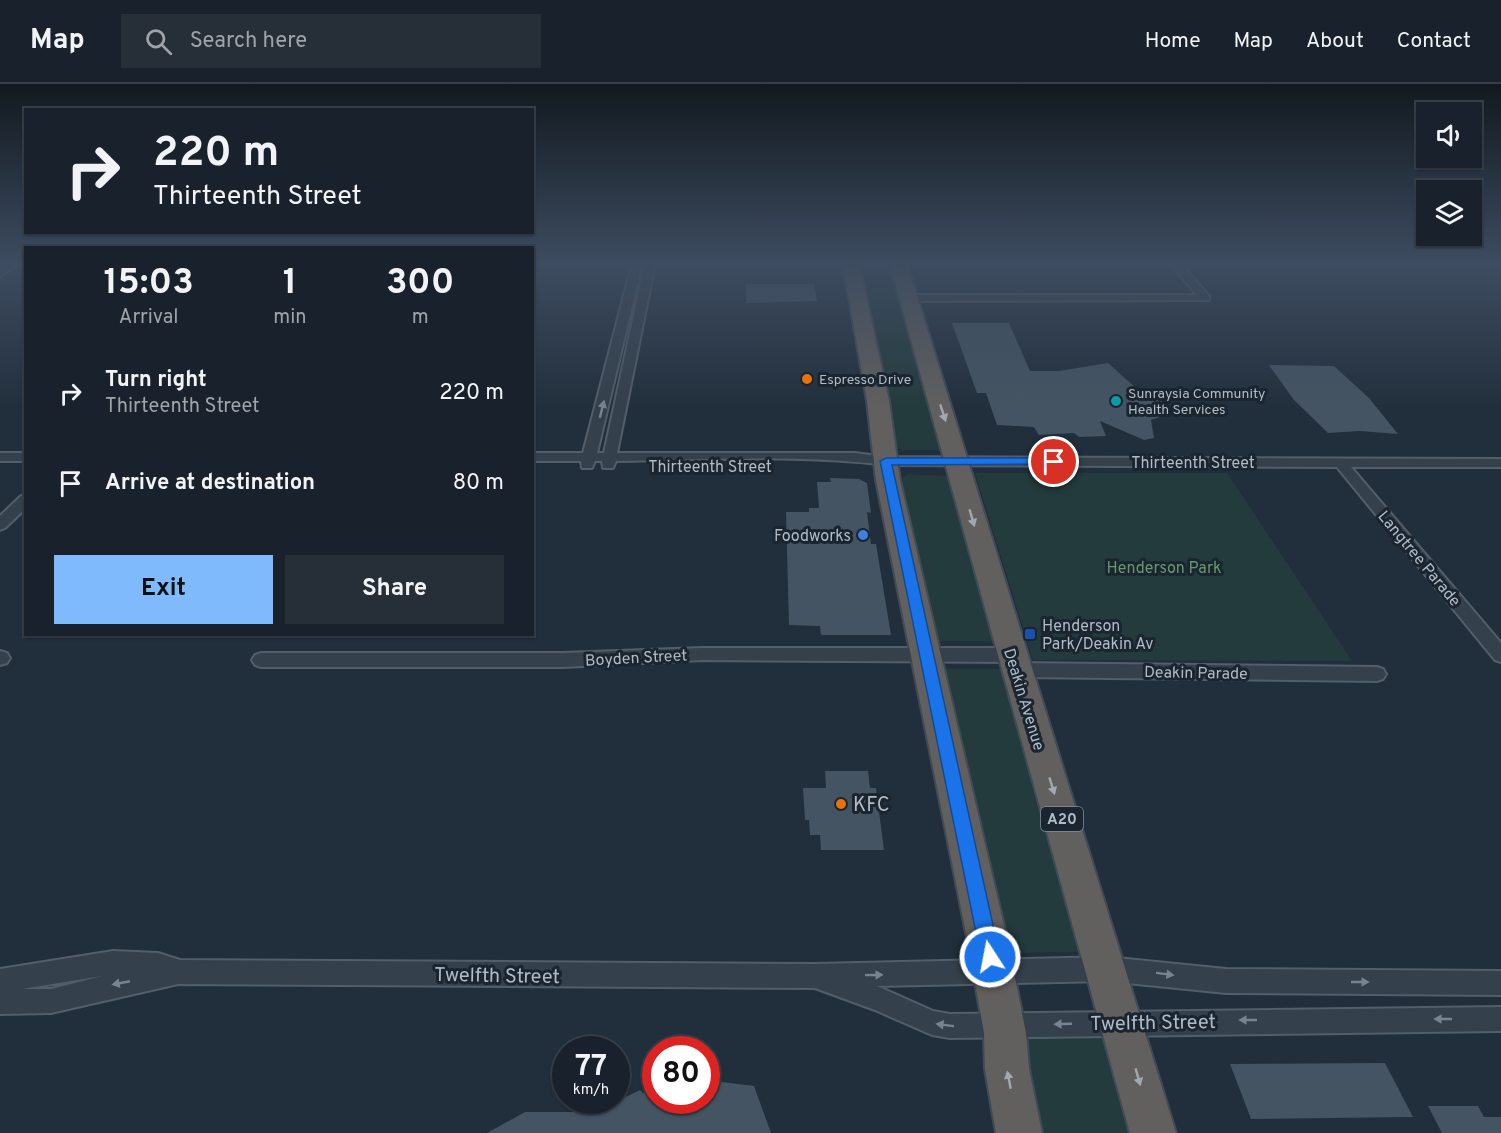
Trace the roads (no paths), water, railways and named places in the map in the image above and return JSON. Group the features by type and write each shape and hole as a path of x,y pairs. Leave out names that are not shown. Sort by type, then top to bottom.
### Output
{"highway":[{"path":"861,313 878,401 886,461 1004,1026 1006,1069 1019,1133"},
{"name":"Deakin Avenue","path":"913,313 1154,1133"}],"street":[{"path":"589,461 625,313"},
{"path":"609,461 640,313"},
{"name":"Thirteenth Street","path":"534,457 589,461 863,467 886,461 1501,463"},
{"name":"Thirteenth Street","path":"534,465 589,461"},
{"name":"Langtree Parade","path":"1340,462 1501,655"},
{"path":"0,525 24,502"},
{"name":"Boyden Street","path":"261,660 563,660 702,654 928,656 1014,663"},
{"name":"Deakin Parade","path":"1014,663 1377,674"},
{"name":"Twelfth Street","path":"0,981 133,962 156,963 178,972"},
{"name":"Twelfth Street","path":"0,1002 51,1001 100,987 178,972 815,976 1107,969 1226,981 1501,983"},
{"name":"Twelfth Street","path":"815,976 879,999 932,1023 950,1026 1121,1022 1501,1019"}],"place":[{"name":"Espresso Drive","path":"807,379"},
{"name":"Sunraysia Community Health Services","path":"1116,401"},
{"name":"Foodworks","path":"863,535"},
{"name":"Henderson Park/Deakin Av","path":"1030,634"},
{"name":"KFC","path":"841,804"}],"park label":[{"name":"Henderson Park","path":"1164,567"}]}
